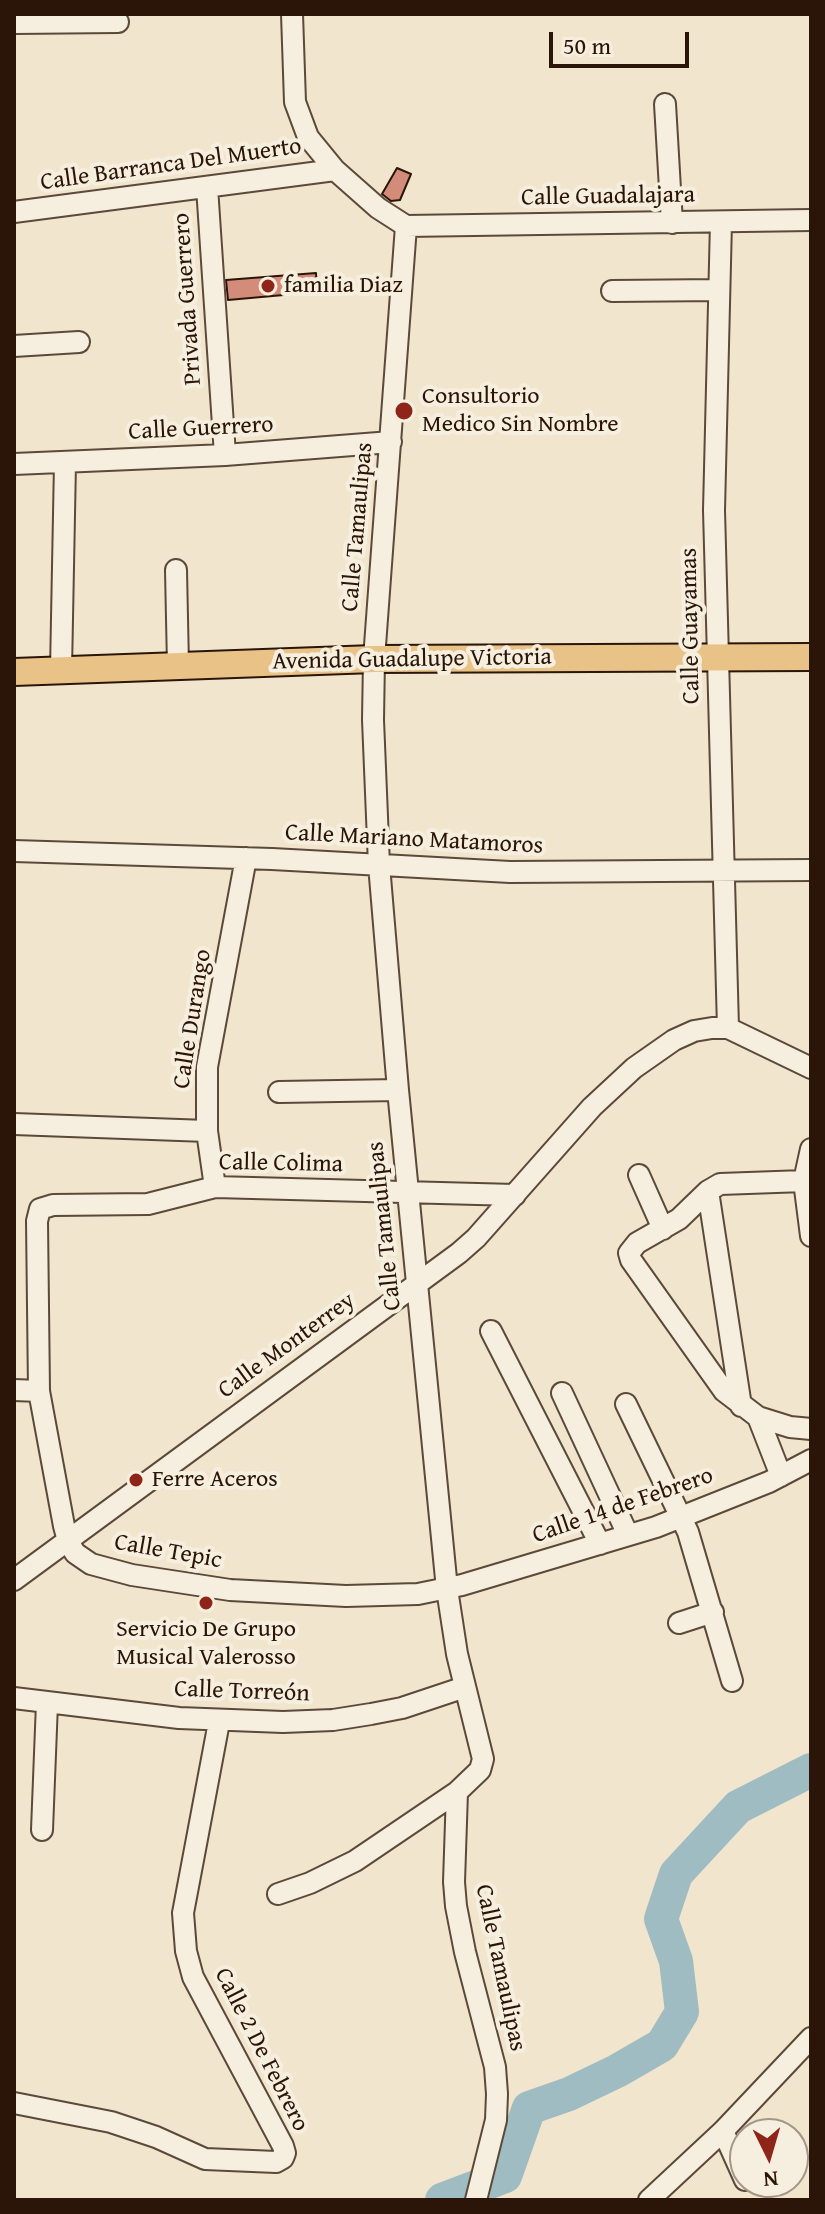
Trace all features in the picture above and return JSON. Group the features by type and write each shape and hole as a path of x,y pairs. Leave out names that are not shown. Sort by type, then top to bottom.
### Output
{"main road":[{"name":"Avenida Guadalupe Victoria","path":"14,672 374,659 811,657"}],"street":[{"path":"292,14 294,86 300,119 308,137 335,170 378,208 406,226"},
{"path":"14,23 118,22"},
{"path":"665,104 672,223"},
{"name":"Calle Barranca Del Muerto","path":"14,212 335,170"},
{"name":"Privada Guerrero","path":"207,187 225,455"},
{"name":"Calle Guadalajara","path":"406,226 811,220"},
{"name":"Calle Guayamas","path":"721,222 714,455 728,1028"},
{"name":"Calle Tamaulipas","path":"406,226 374,659 373,720 379,865 398,1090 447,1589 465,1687 483,1759 480,1770 457,1792 454,1882 465,1952 495,2067 497,2094 496,2120 476,2200"},
{"path":"612,291 719,290"},
{"path":"14,346 79,342"},
{"name":"Calle Guerrero","path":"14,464 225,455 391,442"},
{"path":"61,670 65,463"},
{"path":"176,570 178,666"},
{"name":"Calle Mariano Matamoros","path":"14,851 246,858 510,872 811,870"},
{"name":"Calle Durango","path":"215,1187 207,1131 207,1067 246,858"},
{"path":"728,1028 811,1068"},
{"name":"Calle Monterrey","path":"14,1580 476,1238 592,1107 634,1068 674,1040 694,1031 728,1028"},
{"path":"279,1092 398,1090"},
{"path":"14,1124 207,1131"},
{"path":"811,1149 804,1181 811,1236"},
{"path":"639,1175 663,1229"},
{"path":"804,1181 720,1184 708,1191 679,1219 631,1248 631,1260 724,1391 750,1411 790,1427 811,1429"},
{"name":"Calle Colima","path":"39,1391 37,1221 40,1209 53,1205 148,1204 215,1187 515,1195"},
{"path":"708,1191 750,1411 781,1476"},
{"path":"491,1331 600,1544"},
{"path":"14,1390 39,1391 68,1541"},
{"path":"562,1393 628,1535"},
{"path":"626,1404 695,1550 732,1681"},
{"name":"Calle 14 de Febrero","path":"447,1589 628,1535 781,1476 811,1460"},
{"name":"Calle Tepic","path":"68,1541 75,1553 91,1564 178,1584 346,1596 386,1596 447,1589"},
{"path":"679,1623 713,1612"},
{"name":"Calle Torreón","path":"14,1698 219,1722 333,1720 402,1708 465,1687"},
{"path":"42,1830 47,1703"},
{"name":"Calle 2 De Febrero","path":"14,2103 111,2122 156,2137 205,2159 276,2162 283,2158 283,2146 193,1977 183,1933 183,1913 219,1722"},
{"path":"278,1894 310,1883 355,1861 457,1792"},
{"path":"649,2200 723,2131 811,2038"},
{"path":"723,2131 729,2145"}],"building":[{"path":"397,168 411,174 400,200 391,201 382,194"},
{"name":"familia Diaz","path":"316,273 317,292 228,300 226,280"}],"waterway":[{"path":"442,2200 505,2176 529,2108 569,2094 662,2045 682,2012 676,1961 661,1919 676,1874 738,1807 811,1770"}],"place":[{"name":"familia Diaz","path":"268,286"},
{"name":"Consultorio Medico Sin Nombre","path":"404,411"},
{"name":"Ferre Aceros","path":"136,1480"},
{"name":"Servicio De Grupo Musical Valerosso","path":"206,1603"}]}
